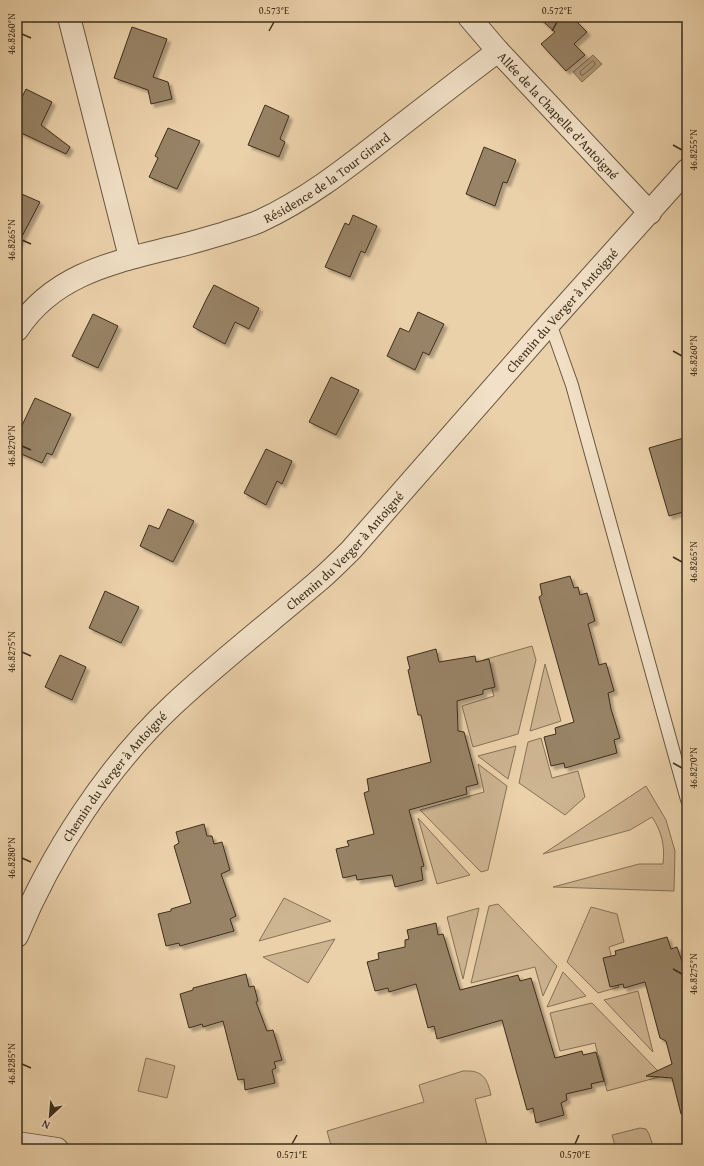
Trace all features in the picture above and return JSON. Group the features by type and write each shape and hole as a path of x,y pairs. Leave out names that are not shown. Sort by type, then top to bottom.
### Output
{"street":[{"path":"69,17 130,257"},
{"name":"Allée de la Chapelle d'Antoigné","path":"469,17 498,51 650,213"},
{"name":"Résidence de la Tour Girard","path":"17,330 22,322 40,303 61,286 84,273 130,257 172,248 225,233 258,222 293,204 365,154 498,51"},
{"name":"Chemin du Verger à Antoigné","path":"17,936 44,876 72,830 103,784 135,745 172,706 236,648 317,582 351,550 550,323 687,170"},
{"path":"17,1143 56,1149"}],"lane":[{"path":"550,323 572,385 687,800"}],"shaded area":[{"path":"532,646 536,660 518,734 473,747 462,706 494,696 483,660"},
{"path":"545,664 561,721 530,731"},
{"path":"541,738 552,778 578,771 585,797 565,815 519,783 528,742"},
{"path":"516,746 508,779 478,756"},
{"path":"478,764 507,786 488,870 481,872 420,810 484,792"},
{"path":"646,786 666,820 675,851 674,891 553,887 639,864 663,864 664,851 662,839 652,817 630,830 543,854"},
{"path":"418,818 470,875 437,884"},
{"path":"284,898 331,921 259,941"},
{"path":"498,904 557,966 543,996 535,967 471,983 489,906"},
{"path":"591,907 617,914 624,942 609,947 619,987 598,993 567,962"},
{"path":"479,908 463,979 447,917"},
{"path":"335,939 308,983 263,957"},
{"path":"563,972 586,996 547,1007"},
{"path":"638,991 653,1052 604,1000"},
{"path":"592,1003 657,1070 659,1077 607,1091 595,1043 560,1051 550,1013"},
{"path":"146,1058 175,1066 167,1098 138,1091"},
{"path":"463,1071 479,1073 488,1084 491,1095 475,1099 488,1149 332,1149 327,1131 424,1102 419,1085"},
{"path":"640,1128 646,1129 654,1149 616,1149 612,1135"}],"water":[{"path":"593,55 602,64 582,82 573,72"}],"building":[{"path":"538,17 572,17 587,32 574,44 585,55 566,71 541,44 555,32"},
{"path":"132,27 167,39 153,77 168,82 172,99 151,104 148,90 114,78"},
{"path":"26,89 52,102 41,125 70,147 66,154 17,131 17,107"},
{"path":"265,105 289,116 280,139 285,142 279,157 248,145"},
{"path":"168,128 200,141 177,189 149,177 158,158 155,156"},
{"path":"484,147 516,160 507,183 503,182 495,206 466,194"},
{"path":"17,192 40,202 17,246"},
{"path":"353,215 377,226 365,253 361,251 350,277 325,267 345,223 349,225"},
{"path":"214,285 259,308 249,329 235,322 225,344 193,327"},
{"path":"418,312 444,324 429,355 423,352 415,370 387,356 400,328 409,332"},
{"path":"93,314 118,326 98,368 72,356"},
{"path":"331,377 359,390 336,435 309,422"},
{"path":"35,398 71,414 52,455 47,453 42,463 17,452 17,436"},
{"path":"687,437 687,511 669,516 649,448"},
{"path":"266,449 292,461 282,484 277,481 266,505 244,493"},
{"path":"168,509 194,521 173,562 140,546 149,525 159,529"},
{"path":"570,576 574,588 578,587 580,595 587,593 595,621 588,624 599,665 606,663 614,691 608,693 611,709 620,738 614,740 617,753 565,768 564,763 551,766 544,737 556,734 555,728 574,722 539,597 542,595 540,584"},
{"path":"105,591 139,607 121,643 89,628"},
{"path":"436,649 439,662 475,656 476,662 489,659 495,687 483,690 483,694 457,701 458,731 464,732 478,784 466,787 467,794 409,810 424,866 421,867 423,880 395,887 392,875 357,880 356,875 343,878 336,849 349,846 347,841 374,834 364,793 369,791 367,779 431,762 421,715 418,715 408,670 410,669 407,657"},
{"path":"60,655 86,667 72,700 45,687"},
{"path":"204,824 207,836 212,836 214,844 222,842 230,870 221,874 236,916 230,919 234,931 180,946 179,943 166,946 158,914 171,911 171,909 191,903 174,846 179,843 176,832"},
{"path":"436,923 438,935 443,934 460,990 518,975 520,981 531,978 555,1058 582,1051 583,1055 596,1052 604,1081 591,1084 592,1088 566,1094 567,1100 561,1103 564,1115 536,1123 533,1108 527,1110 502,1020 437,1039 434,1026 428,1028 416,984 389,992 388,988 375,991 367,962 379,959 378,953 405,947 405,940 409,939 407,930"},
{"path":"667,937 671,949 677,947 687,976 687,1113 681,1114 672,1078 646,1076 672,1064 666,1041 660,1038 645,982 624,988 623,984 610,987 603,958 616,955 615,951"},
{"path":"246,974 249,987 254,986 258,1001 256,1002 267,1031 273,1030 282,1060 274,1062 276,1068 272,1070 275,1083 245,1090 244,1079 238,1080 223,1021 203,1027 202,1024 189,1028 180,994 193,990 193,988"}]}
